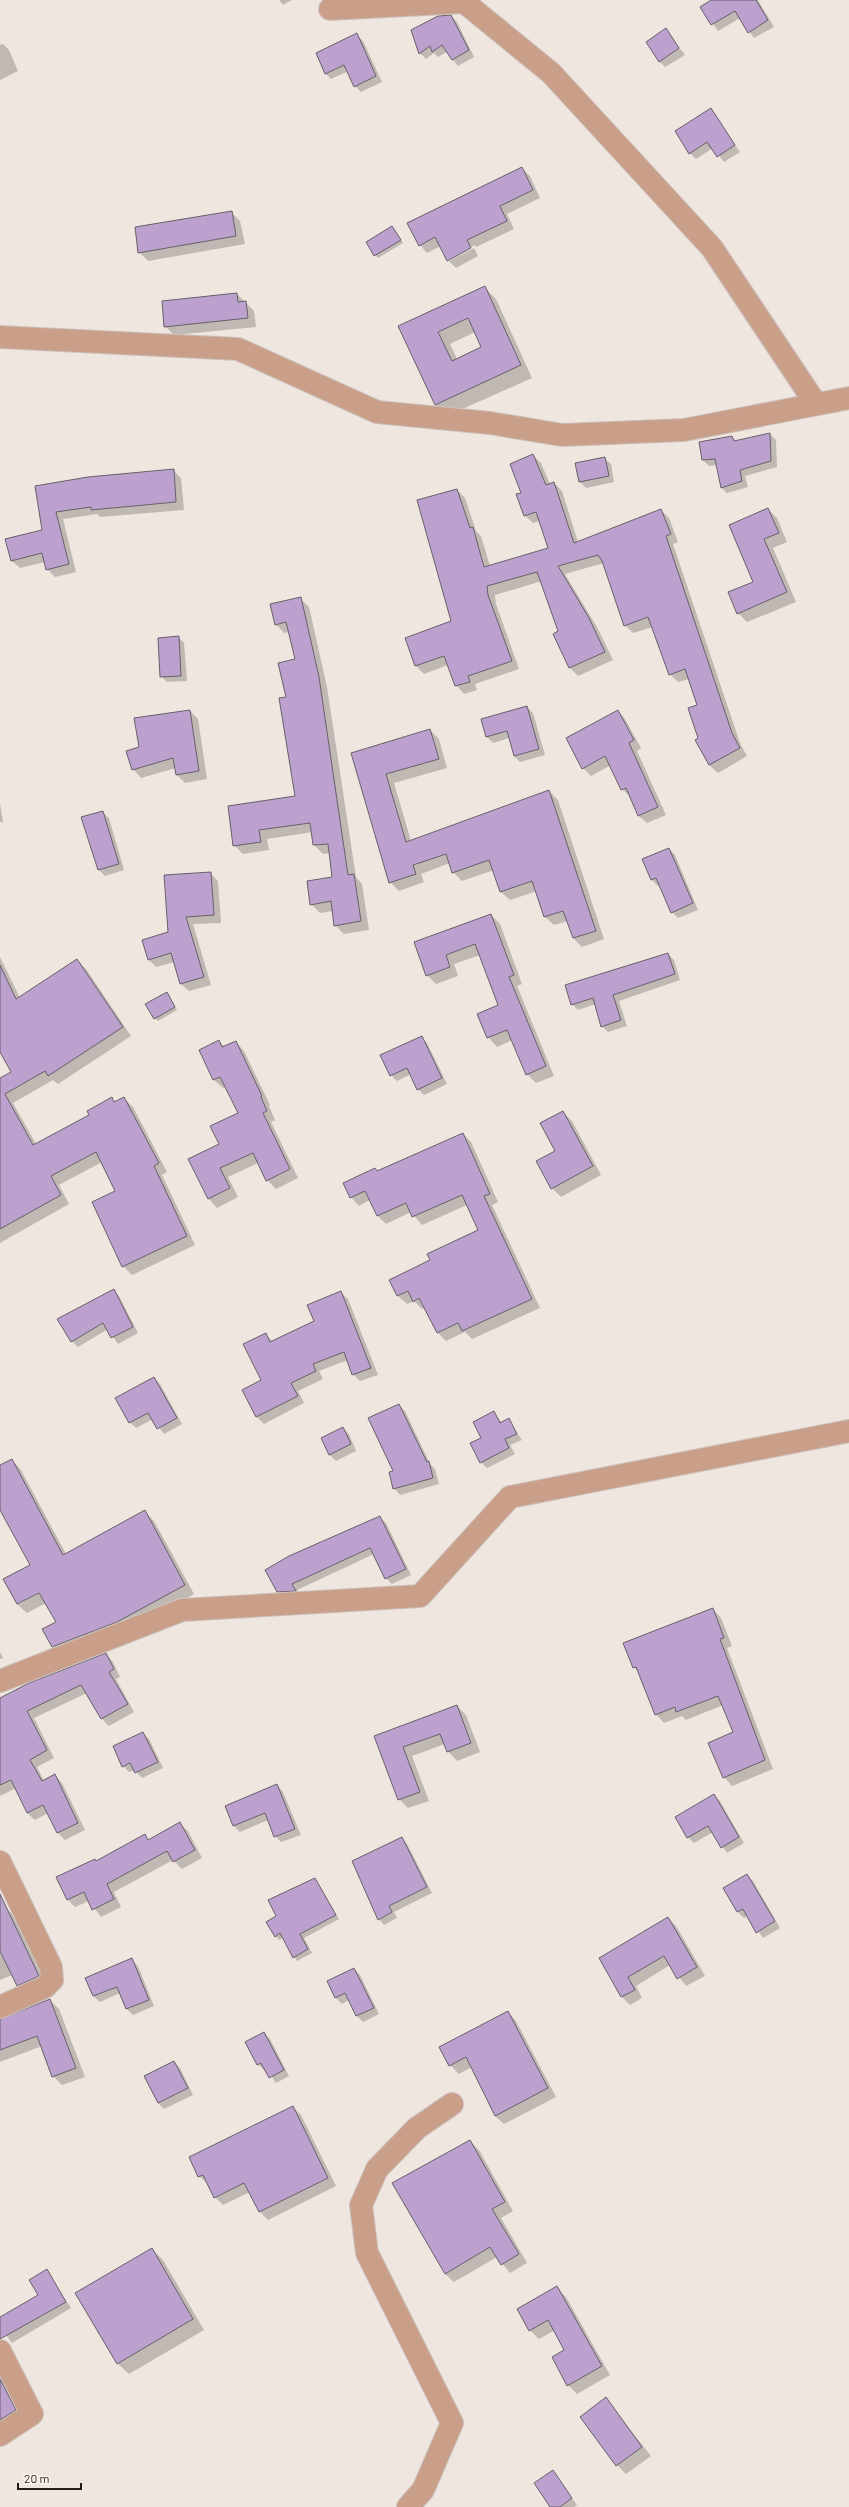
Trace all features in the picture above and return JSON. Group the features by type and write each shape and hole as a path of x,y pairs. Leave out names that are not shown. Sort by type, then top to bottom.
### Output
{"street":[{"path":"330,9 464,1 551,73 712,248 816,404"},
{"path":"0,337 238,349 377,412 490,423 562,435 684,430 849,398"},
{"path":"0,1681 182,1610 420,1596 510,1497 849,1431"},
{"path":"0,1862 51,1967 52,1980 45,1987 0,2006"},
{"path":"408,2507 423,2490 452,2423 367,2253 361,2205 377,2169 417,2128 452,2104"},
{"path":"0,2351 32,2414 0,2435"}],"building":[{"path":"711,0 756,0 768,20 748,33 735,11 711,25 700,7"},
{"path":"451,15 469,50 452,60 442,45 432,52 430,46 419,54 411,30 438,16"},
{"path":"666,28 679,48 659,62 646,42"},
{"path":"357,33 376,76 354,87 344,65 325,74 316,53"},
{"path":"711,108 735,145 717,157 707,142 689,154 675,131"},
{"path":"522,167 533,190 500,206 507,221 467,240 471,248 447,261 435,237 419,246 407,223"},
{"path":"232,211 236,236 138,253 135,227"},
{"path":"392,226 401,240 374,256 366,242"},
{"path":"485,286 521,365 435,405 398,326","holes":["468,318 481,347 452,361 438,332"]},
{"path":"237,293 238,302 246,301 248,318 164,327 162,301"},
{"path":"770,433 771,461 740,470 742,481 721,488 715,459 702,460 699,442 732,436 734,441"},
{"path":"533,454 546,485 554,482 574,543 661,509 671,534 666,536 732,733 740,748 709,765 695,740 698,738 688,708 697,705 685,669 669,675 648,617 624,626 602,561 598,555 558,566 589,618 605,652 569,668 553,634 558,631 537,572 487,586 488,595 512,661 468,676 470,682 455,686 444,656 415,666 405,638 451,621 417,500 457,489 470,528 473,527 484,567 548,548 536,512 524,516 516,494 521,493 510,464"},
{"path":"605,457 609,476 579,482 575,463"},
{"path":"174,469 176,502 91,510 91,507 56,512 69,564 46,570 42,553 11,561 5,539 42,530 35,486 88,477"},
{"path":"768,508 779,533 764,539 787,592 737,614 728,592 753,582 729,525"},
{"path":"301,597 319,677 348,875 354,874 361,921 334,926 331,901 310,905 307,881 332,877 328,844 313,845 310,823 259,830 261,842 233,846 228,806 295,796 279,698 286,697 278,663 295,659 286,622 275,625 270,604"},
{"path":"179,636 181,676 160,677 158,638"},
{"path":"527,706 539,749 514,756 507,731 486,737 481,719"},
{"path":"190,710 199,771 176,775 173,758 132,770 126,751 139,747 134,718"},
{"path":"618,710 634,740 629,743 658,807 638,816 626,788 621,790 605,756 582,769 566,738"},
{"path":"430,729 439,759 386,774 406,842 549,790 596,931 573,938 563,911 544,917 532,881 500,892 489,860 452,873 446,854 413,865 416,874 389,883 351,753"},
{"path":"103,811 119,864 98,870 81,817"},
{"path":"669,848 693,903 671,913 656,878 651,880 642,859"},
{"path":"211,872 214,915 186,917 204,977 180,984 171,953 148,960 142,940 168,932 164,875"},
{"path":"491,914 514,975 509,977 546,1066 526,1075 507,1030 487,1038 477,1014 498,1005 475,944 446,955 450,967 426,976 414,942"},
{"path":"668,953 675,974 613,995 621,1020 601,1027 593,998 571,1005 565,985"},
{"path":"77,959 123,1027 48,1076 45,1071 5,1094 33,1145 89,1115 87,1111 112,1097 114,1102 124,1097 159,1163 154,1166 187,1236 122,1267 92,1202 115,1191 96,1152 51,1176 61,1195 0,1229 0,1078 11,1072 0,1052 0,965 16,999"},
{"path":"167,992 175,1007 154,1019 145,1004"},
{"path":"422,1036 442,1078 417,1090 407,1068 390,1076 380,1055"},
{"path":"219,1040 222,1047 236,1041 262,1096 261,1097 267,1111 263,1113 290,1169 266,1181 253,1153 220,1168 230,1188 208,1199 188,1159 219,1144 210,1126 238,1113 220,1077 213,1080 199,1050"},
{"path":"563,1111 593,1166 551,1189 536,1161 555,1151 540,1123"},
{"path":"463,1133 490,1194 484,1196 532,1299 462,1331 458,1323 437,1333 419,1298 413,1302 408,1291 397,1296 389,1280 430,1260 427,1254 478,1230 462,1195 412,1217 406,1203 377,1216 365,1191 350,1198 343,1183 375,1168 377,1171"},
{"path":"114,1289 133,1327 111,1338 103,1323 71,1342 57,1319"},
{"path":"341,1291 371,1368 352,1375 344,1352 313,1364 316,1371 291,1383 298,1396 256,1417 242,1390 261,1380 243,1344 266,1333 270,1342 314,1321 307,1305"},
{"path":"154,1377 177,1418 157,1429 148,1413 129,1423 115,1398"},
{"path":"399,1404 427,1462 429,1461 433,1478 393,1489 389,1472 393,1471 368,1418"},
{"path":"494,1411 500,1423 509,1418 517,1434 505,1439 509,1448 480,1463 470,1443 481,1438 473,1422"},
{"path":"343,1427 351,1444 329,1455 321,1438"},
{"path":"12,1459 63,1555 145,1510 185,1585 117,1622 52,1647 42,1629 56,1622 39,1593 17,1604 3,1579 30,1565 0,1510 0,1465"},
{"path":"380,1516 406,1569 385,1579 370,1548 292,1584 296,1591 277,1592 265,1570 289,1556"},
{"path":"713,1608 724,1638 720,1639 765,1760 723,1778 708,1743 733,1732 718,1696 676,1712 675,1707 655,1715 636,1667 633,1668 623,1643"},
{"path":"106,1653 114,1669 109,1672 128,1704 101,1719 81,1685 27,1711 47,1750 30,1760 42,1781 55,1774 78,1823 57,1833 43,1805 27,1813 11,1780 0,1785 0,1698 29,1683"},
{"path":"457,1705 471,1743 447,1752 440,1734 403,1747 420,1792 398,1800 374,1736"},
{"path":"143,1732 158,1762 135,1773 130,1763 122,1767 113,1746"},
{"path":"277,1784 295,1829 274,1837 265,1813 233,1826 225,1806"},
{"path":"714,1794 739,1837 721,1848 708,1826 687,1838 675,1817"},
{"path":"180,1822 195,1850 173,1862 167,1851 107,1884 114,1899 92,1910 84,1892 67,1900 56,1877 95,1859 96,1861 145,1834 148,1840"},
{"path":"402,1837 427,1887 389,1906 392,1912 378,1920 352,1861"},
{"path":"747,1874 775,1921 756,1933 743,1909 737,1912 723,1888"},
{"path":"315,1878 336,1915 300,1934 308,1949 293,1958 280,1933 275,1937 266,1922 276,1916 268,1900"},
{"path":"0,1894 39,1976 17,1986 0,1951"},
{"path":"668,1917 697,1967 677,1979 664,1956 628,1977 635,1990 621,1997 599,1958"},
{"path":"132,1958 149,2000 126,2009 117,1987 93,1996 85,1978"},
{"path":"354,1968 374,2008 356,2016 345,1993 335,1998 327,1981"},
{"path":"50,1999 76,2068 52,2077 37,2036 0,2050 0,2019"},
{"path":"508,2011 548,2088 495,2116 466,2057 449,2066 439,2047"},
{"path":"264,2032 284,2070 269,2078 261,2063 257,2065 245,2042"},
{"path":"174,2061 188,2088 158,2103 144,2076"},
{"path":"293,2106 328,2178 259,2212 244,2183 214,2198 203,2175 198,2177 189,2157"},
{"path":"470,2140 505,2202 492,2209 519,2254 501,2265 490,2247 445,2274 392,2183"},
{"path":"152,2248 193,2319 117,2364 75,2293"},
{"path":"47,2269 66,2302 0,2339 0,2317 38,2295 29,2280"},
{"path":"557,2286 602,2366 567,2386 552,2357 564,2350 548,2320 529,2331 517,2309"},
{"path":"0,2379 16,2410 0,2420"},
{"path":"606,2397 642,2447 616,2466 580,2417"},
{"path":"553,2470 572,2498 560,2507 550,2507 534,2483"}]}
